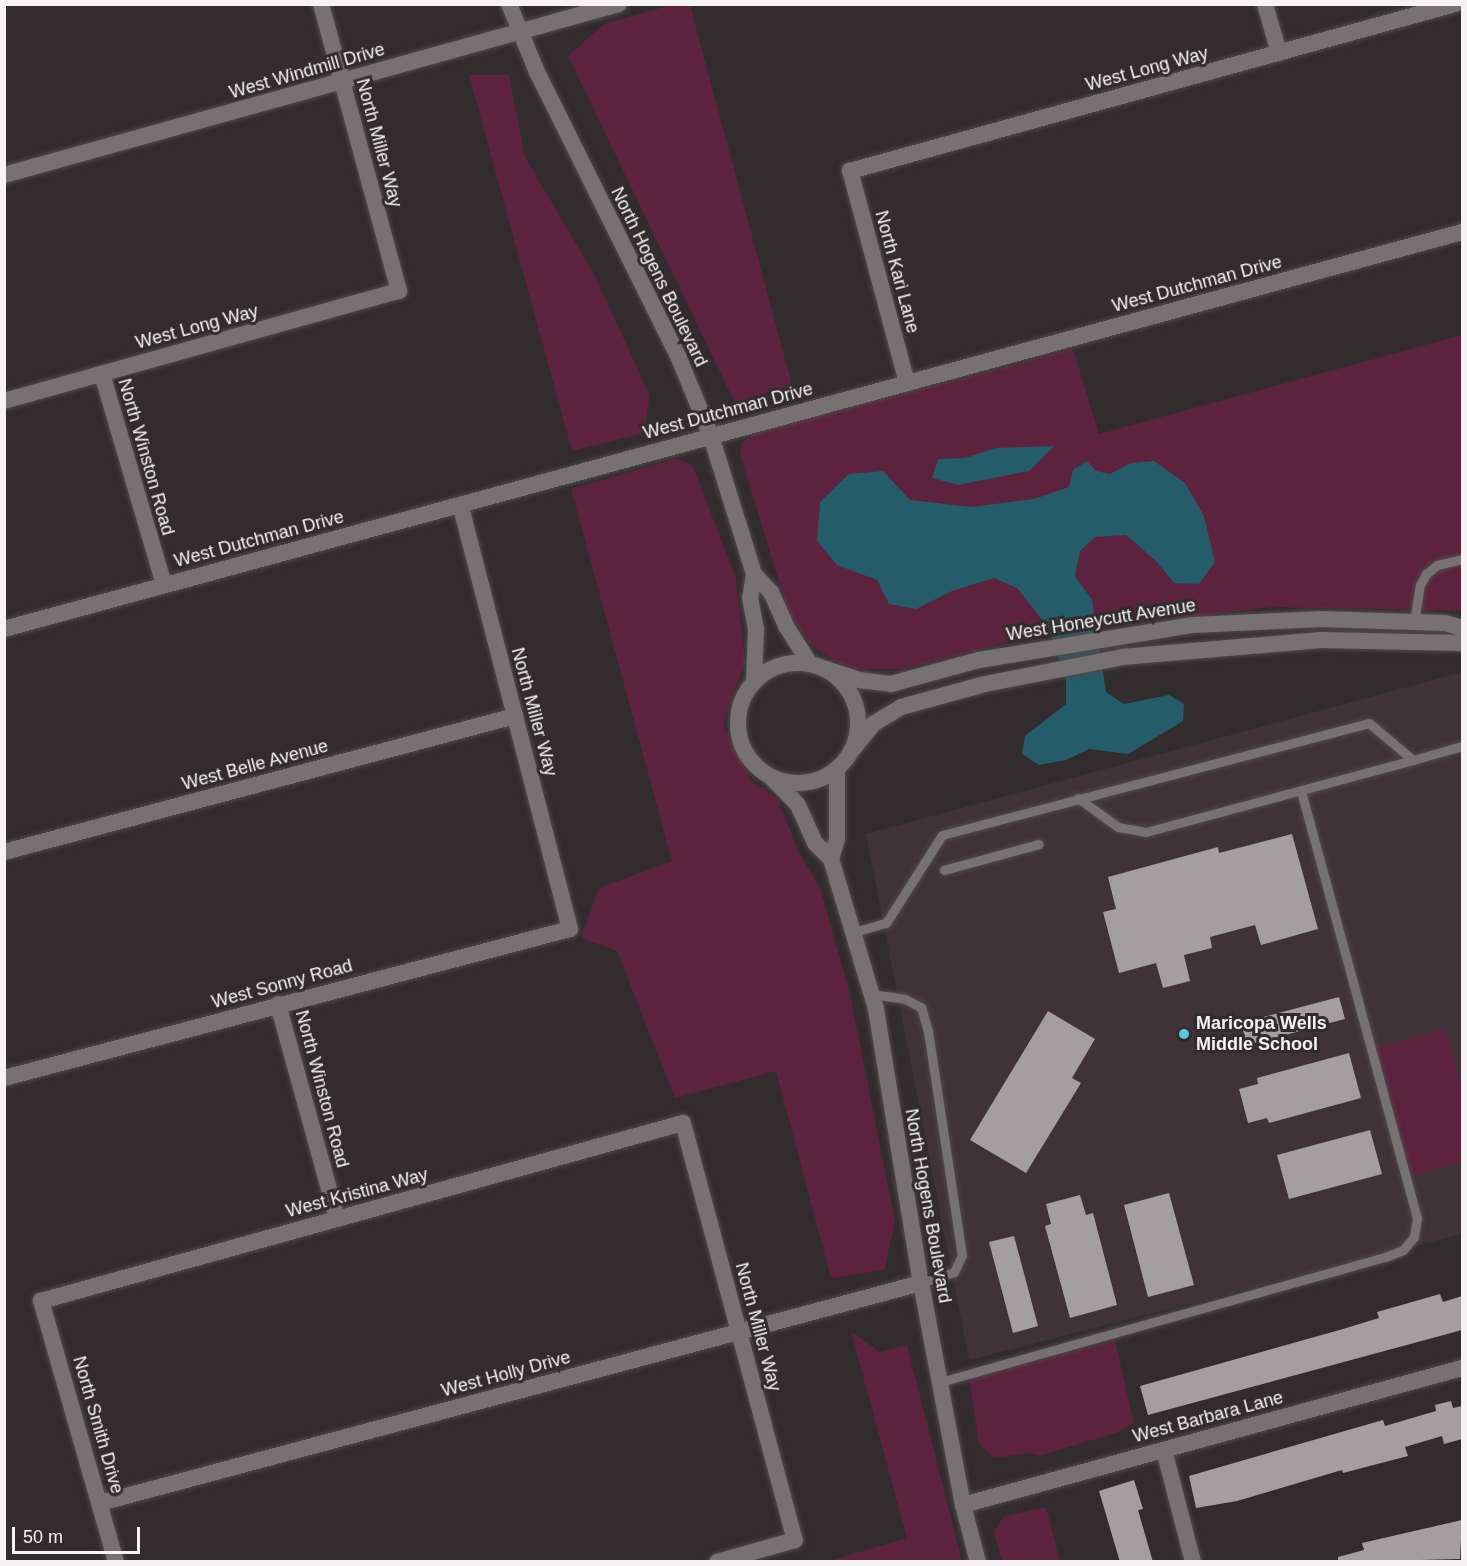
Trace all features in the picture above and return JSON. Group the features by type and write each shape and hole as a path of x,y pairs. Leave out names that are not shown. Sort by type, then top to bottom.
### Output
{"street":[{"name":"North Miller Way","path":"321,4 399,291"},
{"name":"North Hogens Boulevard","path":"509,4 520,32 678,356 711,436 754,574 771,592 786,626 816,666"},
{"name":"West Windmill Drive","path":"4,175 619,4"},
{"path":"1265,4 1279,52"},
{"name":"West Long Way","path":"850,171 1455,4"},
{"name":"North Kari Lane","path":"850,171 907,383"},
{"name":"West Dutchman Drive","path":"4,629 1462,232"},
{"name":"West Long Way","path":"4,401 399,291"},
{"name":"North Winston Road","path":"102,374 164,585"},
{"name":"North Miller Way","path":"460,505 570,929"},
{"name":"North Hogens Boulevard","path":"754,574 750,598 756,629 754,681"},
{"name":"West Honeycutt Avenue","path":"816,666 859,680 891,684 1040,648 1120,634 1193,625 1283,621 1414,622 1462,628"},
{"path":"853,749 857,712 839,679 816,666 789,663 770,669 754,681 737,715 738,734 744,752 772,778 806,783 837,769 853,749 873,724 901,707 1044,671 1122,657 1321,640 1462,643"},
{"name":"West Belle Avenue","path":"4,852 515,716"},
{"name":"North Hogens Boulevard","path":"831,859 837,839 837,769"},
{"name":"North Hogens Boulevard","path":"772,778 798,805 815,843 831,859 871,994 921,1283 963,1505 978,1562"},
{"name":"West Sonny Road","path":"4,1078 278,1004 570,929"},
{"name":"North Winston Road","path":"278,1004 337,1218"},
{"name":"North Miller Way","path":"683,1124 795,1540 717,1562"},
{"name":"West Kristina Way","path":"41,1301 683,1124"},
{"name":"West Holly Drive","path":"100,1503 921,1283"},
{"name":"North Smith Drive","path":"41,1301 116,1562"},
{"name":"West Barbara Lane","path":"963,1505 1462,1368"},
{"path":"1164,1450 1193,1562"}],"lane":[{"path":"1414,622 1420,585 1426,574 1437,565 1462,559"},
{"path":"854,932 886,922 942,836 1078,798 1369,723 1413,760"},
{"path":"1078,798 1118,827 1146,832 1462,746"},
{"path":"940,1382 1385,1257 1403,1250 1414,1237 1417,1218 1301,790"},
{"path":"944,870 1039,844"},
{"path":"871,994 905,999 921,1006 928,1031 962,1255 954,1272 921,1283"}],"shaded area":[{"path":"674,4 690,5 792,385 735,403 568,56 604,24"},
{"path":"469,75 509,75 525,157 595,276 650,396 644,433 572,451"},
{"path":"1462,335 1462,611 1273,607 1028,637 904,669 855,669 836,662 811,645 789,614 740,454 742,443 756,432 1073,349 1099,434"},
{"path":"677,458 693,466 736,579 745,662 723,725 751,780 778,799 799,853 820,888 850,994 895,1222 884,1270 831,1278 776,1071 675,1098 617,951 581,938 599,888 672,861 571,489"},
{"name":"Maricopa Wells Middle School","path":"1462,672 1462,1234 969,1360 866,834"},
{"path":"1446,1029 1462,1089 1462,1162 1411,1176 1376,1048"},
{"path":"851,1332 880,1352 907,1345 962,1561 829,1561 907,1538"},
{"path":"1115,1341 1134,1423 1116,1433 1038,1456 1030,1453 994,1458 979,1444 969,1378"},
{"path":"1046,1507 1060,1561 1002,1561 994,1532 1004,1516"}],"water":[{"path":"1054,446 1029,471 958,485 932,478 938,459 965,458 996,448"},
{"path":"1087,461 1096,471 1110,474 1131,463 1154,461 1185,483 1204,516 1215,562 1199,584 1174,583 1156,561 1126,535 1095,537 1080,551 1075,576 1092,600 1106,692 1124,704 1169,695 1184,704 1183,721 1128,754 1089,749 1066,760 1039,765 1022,754 1025,736 1066,704 1066,681 1049,628 1017,588 994,578 952,591 916,609 889,604 877,580 837,565 817,541 820,502 849,474 883,471 910,500 972,507 1034,499 1069,487 1073,470"}],"building":[{"path":"1292,834 1318,929 1261,945 1255,925 1210,937 1212,948 1184,955 1190,981 1163,988 1156,963 1119,973 1103,912 1116,909 1108,877 1218,847 1219,853"},
{"path":"1339,997 1345,1019 1247,1045 1241,1023"},
{"path":"1048,1011 1095,1039 1072,1078 1081,1083 1026,1173 970,1140"},
{"path":"1349,1053 1361,1098 1269,1123 1267,1118 1248,1123 1239,1089 1258,1084 1257,1078"},
{"path":"1370,1130 1382,1174 1289,1199 1277,1155"},
{"path":"1169,1193 1194,1285 1148,1297 1124,1205"},
{"path":"1080,1195 1086,1215 1093,1213 1117,1305 1070,1318 1045,1226 1051,1224 1046,1204"},
{"path":"1014,1236 1038,1326 1013,1333 989,1242"},
{"path":"1440,1294 1443,1302 1462,1296 1462,1330 1148,1415 1140,1386 1379,1318 1377,1312"},
{"path":"1451,1401 1453,1408 1462,1406 1462,1439 1444,1444 1442,1436 1405,1447 1408,1456 1343,1473 1342,1470 1237,1501 1196,1508 1189,1476 1383,1420 1385,1426 1436,1411 1435,1405"},
{"path":"1134,1480 1143,1509 1138,1510 1153,1562 1120,1562 1099,1491"},
{"path":"1462,1520 1460,1559 1338,1562 1338,1557 1364,1550 1362,1543"}],"place":[{"name":"Maricopa Wells Middle School","path":"1184,1034"}]}
